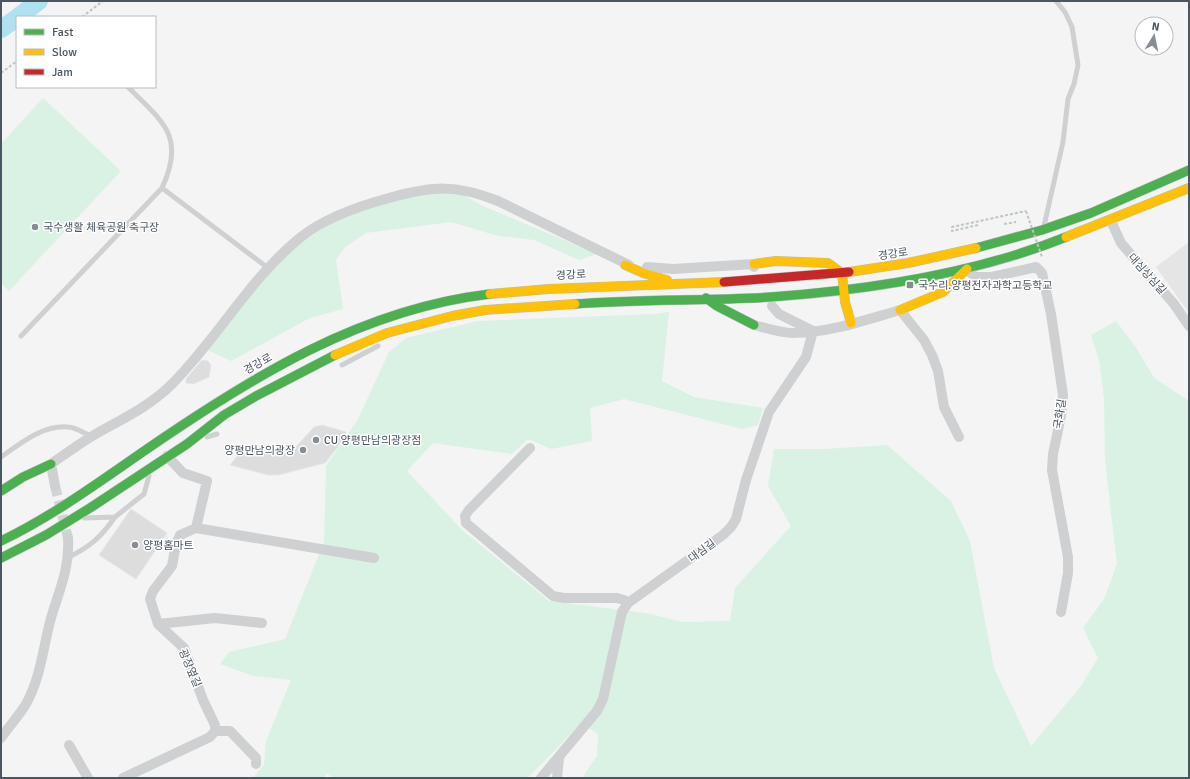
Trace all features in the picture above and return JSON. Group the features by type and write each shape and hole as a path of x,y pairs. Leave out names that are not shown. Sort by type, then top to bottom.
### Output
{"highway":[{"name":"경강로","path":"1,541 44,519 88,492 184,425 254,380 321,344 385,317 450,300 504,292 595,286 683,284 842,273 925,261 1042,231 1110,206 1189,170"},
{"path":"1,558 46,535 75,517 187,444 224,415 296,374 354,346 387,333 452,316 520,306 706,298 771,297 844,290 967,269 1056,241 1189,188"},
{"path":"754,265 776,261 828,263 842,273 851,323"},
{"path":"625,264 643,273 683,284"},
{"path":"900,310 943,292 967,269"},
{"path":"706,298 717,306 754,324"},
{"path":"1,491 23,477 51,464"}],"street":[{"path":"55,486 51,464 92,436 152,402 174,382 200,354 268,268 301,237 334,217 394,196 444,187 478,193 498,201 625,264 673,269 754,265"},
{"name":"대심상심길","path":"1110,220 1121,243 1174,304 1189,326"},
{"name":"국화길","path":"967,269 975,277 992,277 1036,267 1042,273 1051,314 1063,395 1061,416 1053,454 1052,470 1068,557 1068,573 1061,612"},
{"path":"772,306 779,314 813,331"},
{"path":"754,324 770,330 792,333 813,331 832,329 900,310 924,340 932,355 938,371 944,407 959,437"},
{"name":"대심길","path":"628,603 712,544 731,527 739,508 746,480 769,412 806,357 813,331"},
{"path":"530,448 469,510 465,516 466,523 553,596 564,598 617,598 628,603 622,612 603,699 598,711 541,778"},
{"path":"167,456 183,473 207,481 196,528 374,558"},
{"name":"광장옆길","path":"196,528 180,535 176,544 172,566 153,591 150,599 158,624 184,648 203,700 215,725 215,731"},
{"path":"1,738 26,704 34,686 51,617 65,580 69,557 68,538"},
{"path":"158,624 214,618 262,623"},
{"path":"123,778 210,737 215,731 230,731 256,758 256,764"},
{"path":"70,745 88,778"},
{"path":"557,778 559,758"}],"lane":[{"path":"1042,231 1063,142 1068,99 1074,84 1078,65 1072,27 1065,12 1056,1"},
{"path":"21,336 162,188 170,171 173,152 170,135 162,121 129,88"},
{"path":"162,188 268,268"},
{"path":"391,339 421,324"},
{"path":"342,365 385,342"},
{"path":"1,457 33,436 51,428 69,427 92,436"},
{"path":"187,444 217,434"},
{"path":"69,557 88,547 101,536 115,518 144,494 151,467"},
{"path":"75,517 97,519 115,518"}],"path":[{"path":"83,16 103,1"},
{"path":"1,73 16,63"},
{"path":"978,225 952,231 952,227 1026,211 1042,257"}],"shaded area":[{"path":"1189,242 1189,313 1156,267"}],"green space":[{"name":"국수생활 체육공원 축구장","path":"43,98 121,171 9,291 1,283 1,144"},
{"path":"445,190 462,194 483,206 597,254 579,260 534,240 498,236 451,222 366,233 345,247 336,260 343,309 310,318 231,361 199,346 278,262 323,228 348,214 376,203"},
{"path":"669,312 662,381 694,397 763,408 758,425 742,429 624,399 590,408 592,441 551,449 528,439 512,454 433,443 407,471 461,529 549,601 646,613 682,622 730,621 735,588 791,526 768,486 774,449 824,449 887,445 951,501 970,541 994,668 1031,746 1081,686 1098,658 1083,628 1104,599 1117,564 1105,460 1104,399 1099,360 1091,335 1116,321 1135,346 1154,378 1189,401 1189,778 583,778 597,756 598,734 581,723 528,778 333,778 326,773 326,778 253,778 264,765 266,741 291,680 253,676 220,664 229,652 285,639 324,542 326,466 358,419 389,352 406,338 478,321 654,314"}],"building":[{"path":"202,360 208,361 211,365 209,377 193,384 186,383 186,379"},
{"name":"양평만남의광장","path":"322,425 346,432 337,448 325,463 278,475 268,475 230,465 243,449 262,451 295,448 314,427"},
{"path":"131,509 167,533 136,579 99,555"}],"waterway":[{"path":"19,16 39,1"},
{"path":"1,29 16,19"}],"tunnel":[{"path":"55,486 68,538"}],"traffic: fast":[{"path":"976,248 1042,230 1091,213 1189,170"},
{"path":"575,304 624,301 771,297 846,290 922,278 959,270 1032,250 1066,237"},
{"path":"1,541 57,510 187,422 227,397 268,372 310,350 352,331 397,314 443,302 490,294"},
{"path":"706,298 717,306 754,325"},
{"path":"1,558 46,535 90,508 187,444 224,415 256,396 335,355"},
{"path":"1,491 23,477 51,464"}],"traffic: slow":[{"path":"1066,237 1189,188"},
{"path":"849,272 908,263 976,248"},
{"path":"754,264 776,261 828,263 842,273 845,302 851,323"},
{"path":"625,265 643,273 667,280"},
{"path":"900,310 943,292 967,269"},
{"path":"490,294 549,289 724,282"},
{"path":"335,355 387,333 452,316 485,310 575,304"}],"traffic: jam":[{"path":"724,282 849,272"}],"place":[{"name":"국수생활 체육공원 축구장","path":"35,227"},
{"name":"국수리.양평전자과학고등학교","path":"910,285"},
{"name":"CU 양평만남의광장점","path":"316,440"},
{"name":"양평만남의광장","path":"303,450"},
{"name":"양평홈마트","path":"135,545"}]}
